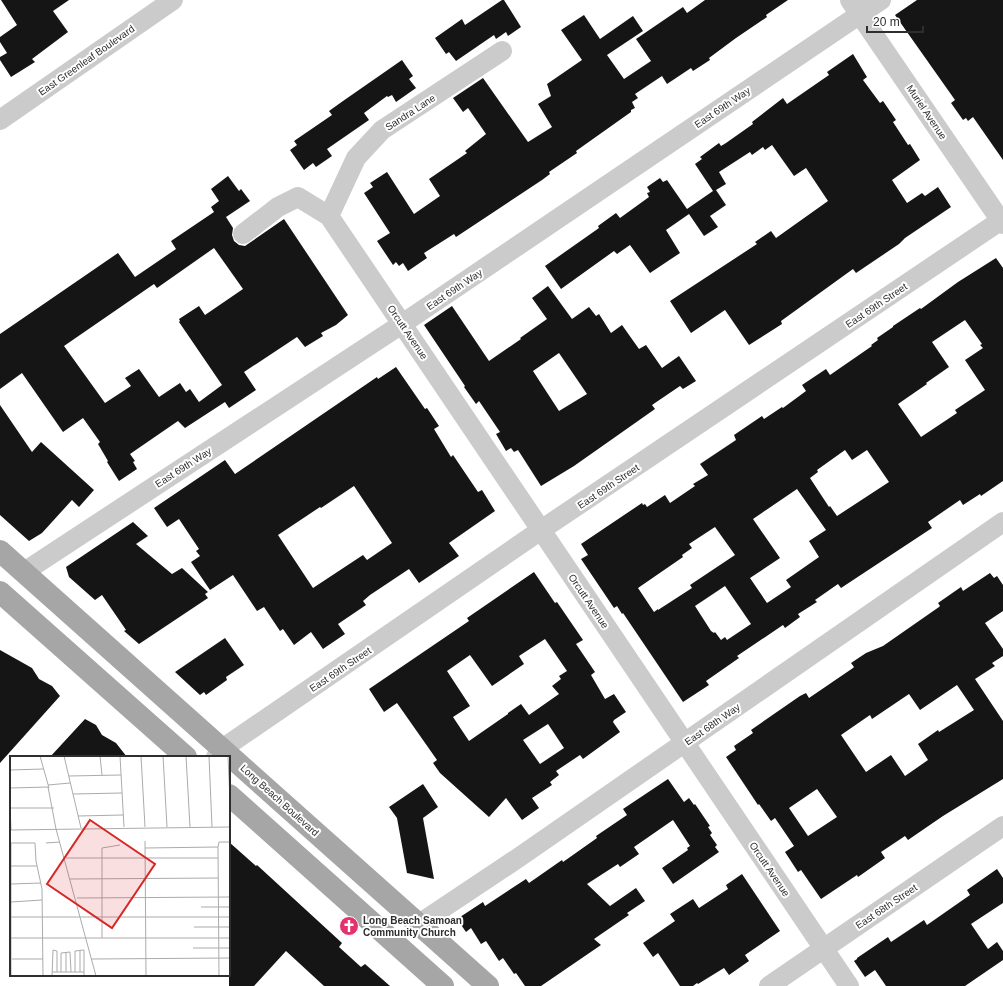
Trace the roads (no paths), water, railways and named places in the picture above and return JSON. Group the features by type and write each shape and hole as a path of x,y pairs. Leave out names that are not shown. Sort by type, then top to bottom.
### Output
{"main road":[{"name":"Long Beach Boulevard","path":"0,551 219,753"},
{"path":"0,592 185,756"},
{"name":"Long Beach Boulevard","path":"230,762 419,924 488,986"},
{"path":"230,796 443,986"}],"street":[{"name":"East Greenleaf Boulevard","path":"0,120 173,0"},
{"name":"East 69th Way","path":"24,572 402,324 855,7 881,0"},
{"name":"Muriel Avenue","path":"855,7 1002,221"},
{"name":"Sandra Lane","path":"329,216 356,158 382,130 502,51"},
{"path":"244,234 278,207 298,196 329,216"},
{"name":"Orcutt Avenue","path":"329,216 849,986"},
{"name":"East 69th Street","path":"219,753 541,530 1002,221"},
{"name":"East 68th Way","path":"419,924 1003,522"},
{"name":"East 68th Street","path":"769,986 1003,826"}],"place":[{"name":"Long Beach Samoan Community Church","path":"349,926"}]}
